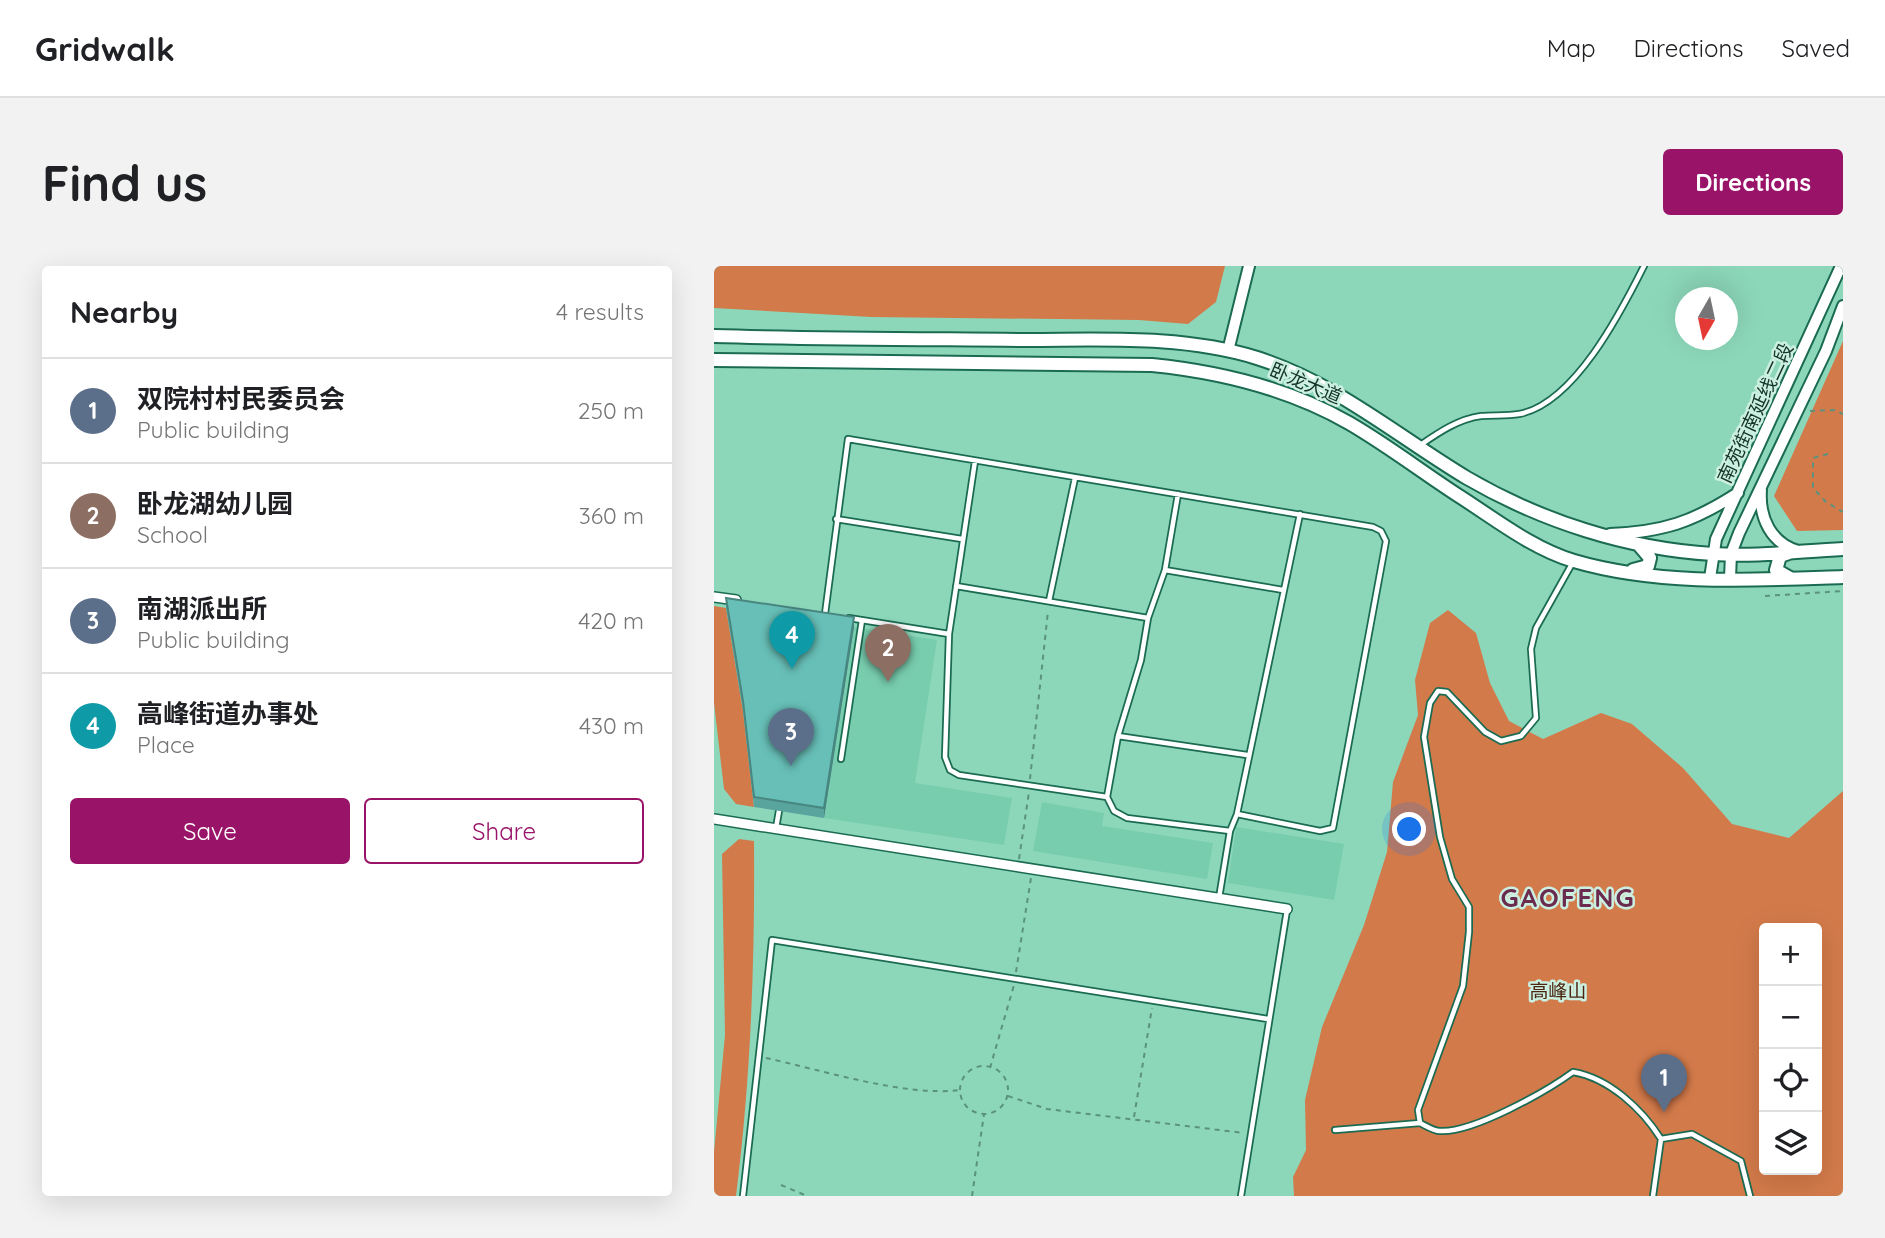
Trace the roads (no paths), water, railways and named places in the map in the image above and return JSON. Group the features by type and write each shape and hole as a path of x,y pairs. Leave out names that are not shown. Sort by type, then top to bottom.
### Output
{"main road":[{"name":"卧龙大道","path":"714,336 1140,340 1228,351 1258,359 1314,382 1360,406 1467,478 1535,512 1599,534 1639,545 1712,554 1843,549"},
{"name":"卧龙大道","path":"714,360 1152,365 1203,370 1253,382 1303,400 1349,423 1523,537 1573,561 1629,571 1710,578 1843,577"},
{"path":"1629,571 1648,566 1650,558 1639,545"},
{"path":"1797,551 1780,556 1776,570 1779,574 1797,579"}],"street":[{"path":"1228,351 1249,266"},
{"name":"南苑街南延线二段","path":"1710,578 1712,554 1841,266"},
{"name":"南苑街南延线二段","path":"1730,579 1731,554 1843,306"},
{"path":"1761,483 1760,507 1764,522 1786,547 1797,551"},
{"path":"1599,534 1641,533 1677,525 1713,509 1738,493"},
{"path":"714,597 741,601"},
{"path":"714,819 1287,909"}],"lane":[{"path":"1419,446 1447,427 1478,416 1520,414 1541,406 1566,388 1622,309 1644,266"},
{"path":"825,614 848,439 1373,527 1381,531 1386,541 1333,828 1320,831 1237,814"},
{"path":"975,461 949,634 945,757 950,770 959,775 1107,797"},
{"path":"1049,601 1074,478"},
{"path":"1178,494 1165,570 1148,618 1141,660 1118,736 1107,797 1114,811 1127,818 1230,831"},
{"path":"1219,898 1230,831 1237,814 1247,755 1300,514"},
{"path":"836,519 962,539"},
{"path":"1420,1123 1418,1110 1463,986 1469,932 1469,907 1452,879 1440,837 1424,737 1430,702 1438,691 1447,692 1485,732 1501,741 1521,736 1536,719 1531,649 1536,628 1573,561"},
{"path":"1165,570 1283,590"},
{"path":"956,586 1148,618"},
{"path":"814,612 949,634"},
{"path":"841,759 862,620"},
{"path":"1118,736 1247,755"},
{"path":"776,828 782,793"},
{"path":"1241,1196 1287,909"},
{"path":"743,1196 772,940 1268,1020"},
{"path":"1335,1130 1420,1123 1440,1131 1470,1125 1545,1092 1573,1072 1592,1075 1645,1114 1661,1139 1653,1196"},
{"path":"1661,1139 1692,1133 1741,1161 1750,1196"}],"place":[{"name":"高峰街道办事处","path":"792,669"},
{"name":"卧龙湖幼儿园","path":"888,682"},
{"name":"南湖派出所","path":"791,766"},
{"name":"双院村村民委员会","path":"1664,1112"}],"district":[{"name":"GAOFENG","path":"1568,897"}],"park label":[{"name":"高峰山","path":"1558,991"}]}
